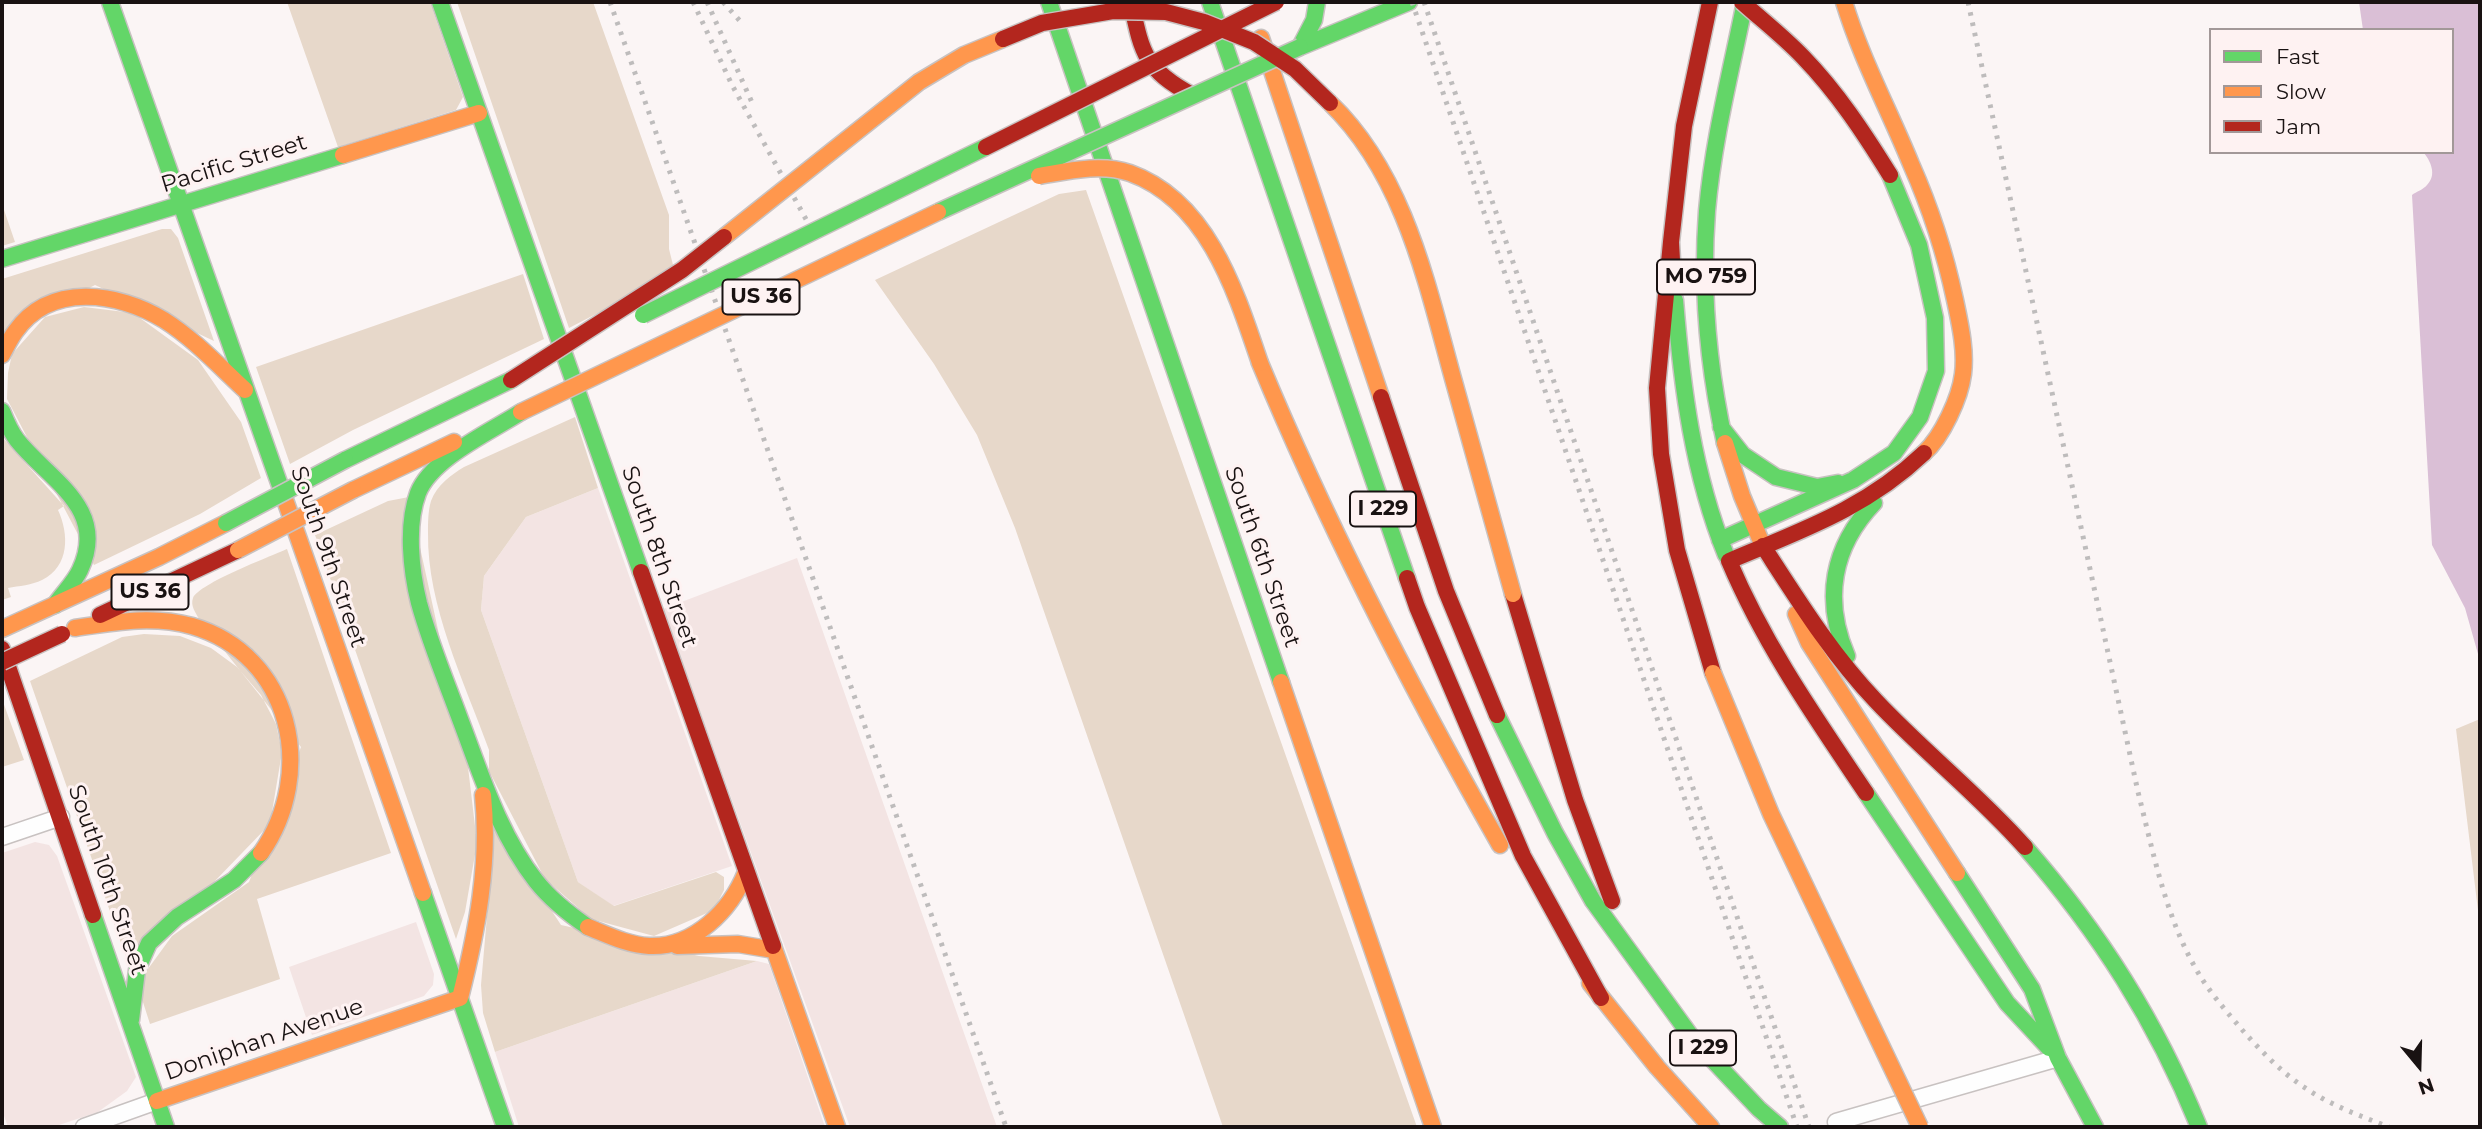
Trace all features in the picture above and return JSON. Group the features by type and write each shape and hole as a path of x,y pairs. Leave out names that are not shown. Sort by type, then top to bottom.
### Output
{"main road":[{"name":"South 9th Street","path":"110,2 505,1127"},
{"name":"South 8th Street","path":"440,2 837,1127"},
{"name":"South 6th Street","path":"1049,2 1433,1127"},
{"path":"1131,2 1140,42 1149,66 1164,81 1192,95"},
{"name":"I 229","path":"1210,2 1417,607 1523,856 1601,998 1657,1067 1711,1127"},
{"name":"I 229","path":"1249,2 1451,604 1498,718 1555,833 1593,901 1693,1038 1759,1109 1780,1127"},
{"name":"US 36","path":"2,629 226,523 345,460 980,150 1276,2"},
{"path":"1300,47 1317,15 1317,2"},
{"name":"US 36","path":"2,662 238,550 353,490 1001,182 1300,47 1409,2"},
{"name":"MO 759","path":"1671,242 1684,126 1710,2"},
{"path":"1720,540 1853,480 1894,453 1920,417 1936,371 1936,318 1919,245 1889,175 1832,89 1801,55 1743,2"},
{"name":"MO 759","path":"1743,2 1713,166 1706,247 1706,308 1715,398 1721,427 1735,477 1763,546"},
{"path":"1844,2 1854,35 1912,164 1938,235 1962,332 1963,375 1949,417 1935,443 1856,522 1839,558 1833,595 1838,635 1860,685"},
{"path":"511,380 682,270 919,82 964,55 1042,23 1113,11 1166,12 1204,22 1254,42 1295,69 1350,122 1378,166 1404,216 1431,299 1513,594 1575,800 1600,874 1636,960"},
{"name":"Pacific Street","path":"2,259 479,114"},
{"path":"1001,182 1093,168 1127,172 1160,187 1190,214 1210,244 1238,299 1297,455 1408,678 1514,869 1575,965 1601,998"},
{"path":"1671,242 1679,365 1694,452 1720,540 1744,597 1782,668 1885,825 2007,1003 2058,1058"},
{"path":"1671,242 1657,388 1661,454 1677,550 1713,673 1771,814 1920,1127"},
{"path":"2,355 8,340 20,324 44,304 80,295 106,297 133,303 164,320 245,390"},
{"path":"2,411 16,439 72,495 85,518 88,533 82,566 53,606"},
{"path":"521,412 438,467 425,481 417,499 414,518 414,575 419,602 479,770 517,854 548,896 566,912 586,927 612,938 638,945 730,943 755,944 774,950"},
{"path":"1721,427 1743,456 1776,477 1817,487 1853,480"},
{"path":"1729,561 1839,515 1898,478"},
{"path":"1763,546 1860,685 1987,807 2086,918 2152,1024 2199,1127"},
{"path":"1763,546 1809,643 2032,989 2058,1058 2095,1127"},
{"path":"68,631 142,618 197,627 223,639 243,653 260,672 285,715 290,740 290,787 285,812 276,832 258,857 234,879 163,928 149,942 137,972 131,1020"},
{"name":"South 10th Street","path":"2,649 166,1127"},
{"path":"460,998 480,904 484,868 486,826 479,770"},
{"path":"665,946 705,928 721,915 739,892 746,872"},
{"name":"Doniphan Avenue","path":"157,1101 460,998"}],"street":[{"path":"2,837 61,817"},
{"path":"1836,1122 2058,1058"},
{"name":"Doniphan Avenue","path":"83,1127 157,1101"}],"shaded area":[{"path":"287,2 430,2 463,97 456,110 338,147"},
{"path":"457,2 593,2 669,215 669,249 675,273 569,328"},
{"path":"2359,2 2480,2 2480,661 2465,608 2432,545 2412,195 2426,186 2432,177 2430,164 2424,154 2454,154 2454,28 2363,28"},
{"path":"1086,190 1417,1127 1223,1127 1015,528 977,435 934,364 875,280 1059,194"},
{"path":"2,204 15,242 2,246"},
{"path":"162,229 171,229 178,238 214,341 95,285 2,334 2,279"},
{"path":"523,274 544,339 353,430 290,464 256,367"},
{"path":"84,307 133,313 198,360 241,422 261,478 200,514 94,565 7,399 12,354 45,317"},
{"path":"575,417 598,488 526,517 484,576 481,610 578,882 614,906 716,872 724,877 724,890 714,910 654,936 591,919 545,879 489,771 489,750 440,616 429,560 430,505 445,481 464,467"},
{"path":"2,437 64,506 58,510 64,529 65,549 58,567 51,574 34,583 8,588 11,597 2,600"},
{"path":"598,488 732,866 613,906 578,882 481,610 484,576 526,517"},
{"path":"409,497 468,767 477,843 465,912 456,939 315,535 388,501"},
{"path":"287,549 391,853 257,899 280,979 150,1024 142,999 145,973 172,936 249,882 301,747 199,619 192,601 198,592 208,585"},
{"path":"797,558 997,1127 850,1127 663,609"},
{"path":"144,634 180,636 211,648 237,667 261,695 276,724 282,752 270,824 130,969 30,681 122,637"},
{"path":"2,699 24,760 2,767"},
{"path":"2480,719 2480,927 2456,729"},
{"path":"495,824 561,925 699,956 757,961 495,1052 483,1013 481,985"},
{"path":"35,842 49,845 57,856 136,1077 127,1091 98,1112 53,1127 8,1127 2,1110 2,853"},
{"path":"416,922 434,974 433,985 424,996 312,1035 289,967"},
{"path":"757,961 769,964 825,1127 519,1127 495,1052"}],"railway":[{"path":"610,2 1006,1127"},
{"path":"693,2 732,85 807,221"},
{"path":"707,2 754,107"},
{"path":"723,2 740,21"},
{"path":"1412,2 1797,1127"},
{"path":"1424,2 1809,1127"},
{"path":"1968,2 2138,792 2161,882 2176,927 2196,969 2218,1002 2274,1063 2326,1101 2389,1127"}],"traffic: fast":[{"path":"110,2 284,497"},
{"path":"440,2 641,572"},
{"path":"1049,2 1281,682"},
{"path":"1210,2 1407,578"},
{"path":"1300,47 1314,20 1317,2"},
{"path":"1300,47 1409,2"},
{"path":"1725,443 1707,328 1705,241 1714,159 1745,2"},
{"path":"938,212 1300,47"},
{"path":"643,315 986,147"},
{"path":"2,259 343,155"},
{"path":"1720,540 1853,480 1894,453 1920,417 1936,371 1935,318 1919,245 1890,175"},
{"path":"1675,300 1681,365 1697,461 1726,555"},
{"path":"345,460 511,380"},
{"path":"2,411 17,440 71,497 81,512 87,529 87,548 80,570 55,605"},
{"path":"521,412 463,447 425,480 418,493 412,519 414,577 433,647 501,824 523,863 542,888 588,927"},
{"path":"1721,427 1743,455 1776,477 1817,487 1838,483"},
{"path":"226,523 345,460"},
{"path":"1847,656 1835,615 1836,575 1849,538 1874,503"},
{"path":"1497,715 1555,833 1593,901 1693,1039 1759,1109 1780,1127"},
{"path":"1866,793 2007,1003 2049,1048"},
{"path":"2025,847 2078,912 2124,980 2164,1051 2199,1127"},
{"path":"131,1020 137,970 149,943 177,917 234,880 261,853"},
{"path":"1957,873 2032,989 2058,1058 2095,1127"},
{"path":"423,893 505,1127"},
{"path":"93,915 166,1127"}],"traffic: slow":[{"path":"1844,2 1931,214 1947,265 1961,327 1964,365 1961,384 1949,416 1924,453"},
{"path":"1261,38 1381,397"},
{"path":"724,237 919,82 964,55 1003,39"},
{"path":"1330,103 1356,132 1377,163 1410,233 1434,308 1513,594"},
{"path":"343,155 479,113"},
{"path":"1039,176 1084,169 1119,170 1157,186 1180,205 1199,227 1229,279 1260,363"},
{"path":"521,412 938,212"},
{"path":"2,355 15,332 30,316 47,305 65,299 106,298 146,310 175,327 245,390"},
{"path":"1260,363 1286,425 1372,607 1500,845"},
{"path":"353,490 454,442"},
{"path":"1725,443 1742,496 1760,539"},
{"path":"238,550 353,490"},
{"path":"284,497 423,893"},
{"path":"2,629 226,523"},
{"path":"1796,614 1809,643 1957,873"},
{"path":"75,628 134,621 177,623 192,626 226,641 253,662 273,689 285,720 290,754 288,788 278,821 261,853"},
{"path":"1713,673 1771,814 1920,1127"},
{"path":"1281,682 1433,1127"},
{"path":"460,998 472,948 483,872 483,795"},
{"path":"588,927 633,944 649,946 681,941 709,924 721,913 746,872"},
{"path":"677,946 738,944 774,950"},
{"path":"773,946 837,1127"},
{"path":"1590,983 1657,1067 1711,1127"},
{"path":"157,1101 460,998"}],"traffic: jam":[{"path":"1131,2 1138,34 1148,58 1164,77 1192,95"},
{"path":"986,147 1276,2"},
{"path":"1672,260 1671,242 1684,126 1710,2"},
{"path":"1742,2 1788,42 1827,84 1850,113 1890,175"},
{"path":"1003,39 1042,23 1113,11 1166,12 1204,22 1254,42 1295,69 1330,103"},
{"path":"511,380 682,270 724,237"},
{"path":"1671,242 1657,388 1661,454 1677,550 1713,673"},
{"path":"1381,397 1446,591 1497,715"},
{"path":"1729,561 1856,504 1924,453"},
{"path":"1763,546 1816,626 1860,683 1894,720 1989,809 2025,847"},
{"path":"100,615 238,550"},
{"path":"1729,561 1775,652 1866,793"},
{"path":"641,572 773,946"},
{"path":"1407,578 1523,856 1601,998"},
{"path":"1513,594 1575,800 1612,901"},
{"path":"2,662 62,634"},
{"path":"2,649 93,915"}]}
